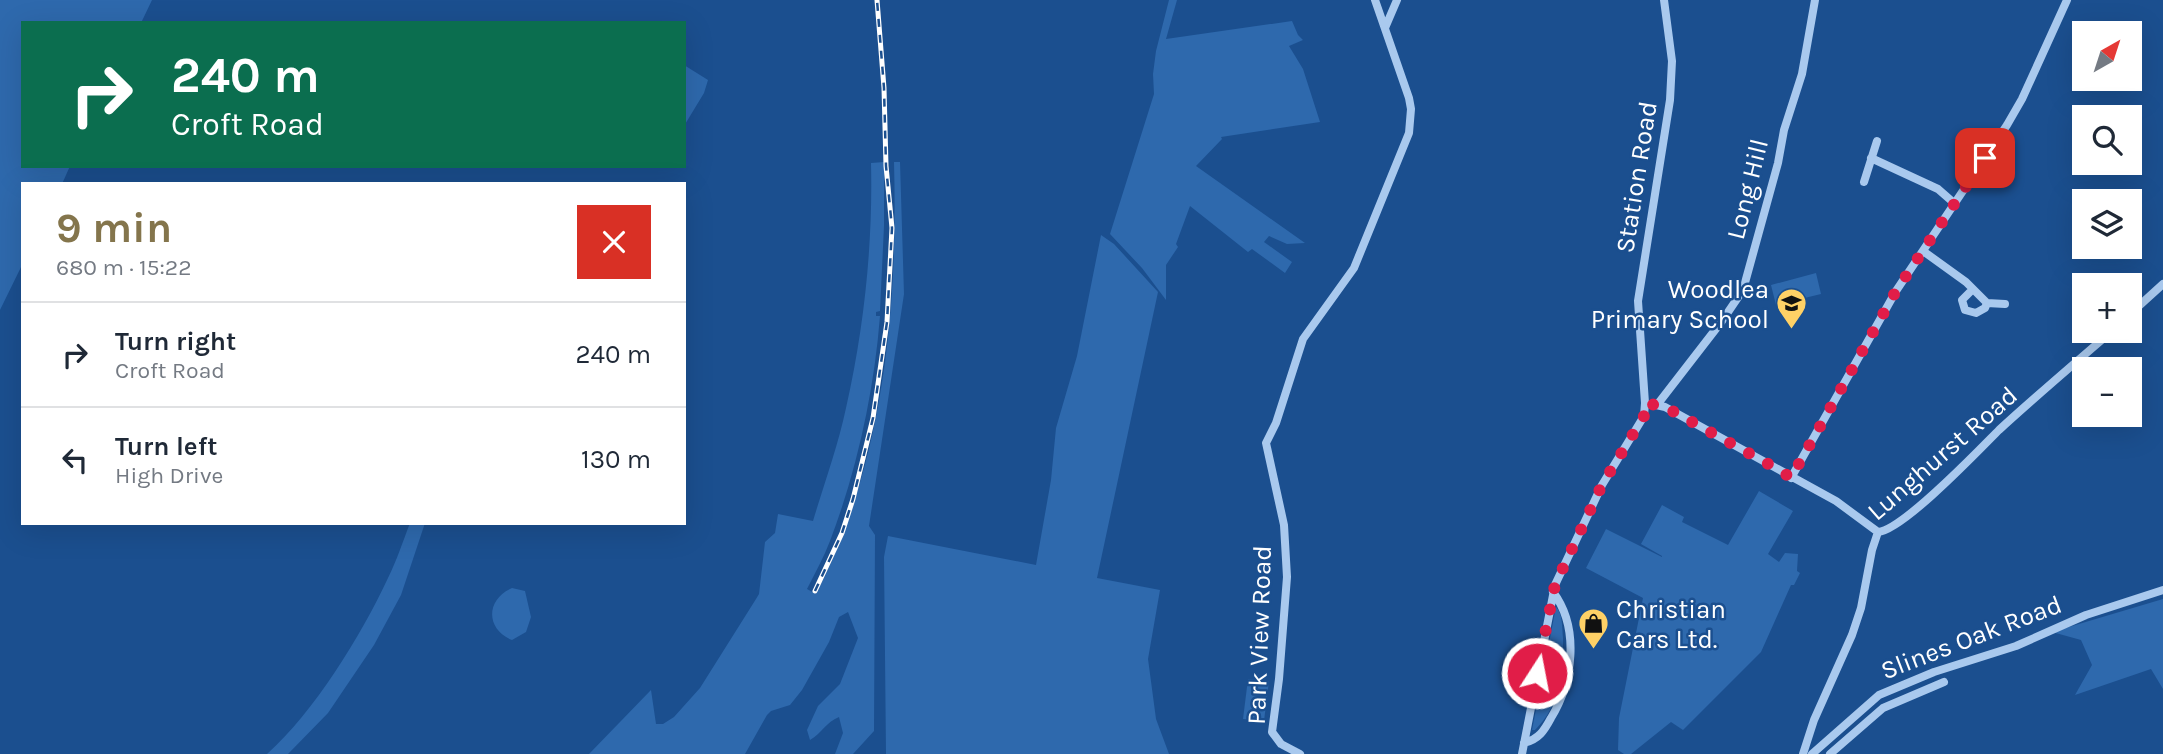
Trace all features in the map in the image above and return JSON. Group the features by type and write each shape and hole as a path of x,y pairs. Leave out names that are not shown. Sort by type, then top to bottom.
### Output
{"street":[{"name":"Park View Road","path":"1300,754 1281,744 1272,732 1287,577 1284,525 1266,443 1276,423 1303,338 1354,268 1409,133 1409,97 1375,0"},
{"path":"1385,29 1397,0"},
{"name":"Station Road","path":"1522,754 1553,592 1584,520 1644,416 1637,321 1670,100 1672,61 1664,0"},
{"name":"Long Hill","path":"1657,405 1743,290 1784,130 1802,74 1815,0"},
{"path":"1791,478 1896,291 2022,99 2067,0"},
{"path":"1864,182 1877,141"},
{"path":"1871,158 1938,189 1955,203"},
{"path":"1923,251 1987,303 2004,304"},
{"path":"2142,303 2163,284"},
{"path":"1973,289 1962,300 1965,310 1976,313 1985,308 1987,303"},
{"name":"Lunghurst Road","path":"1803,754 1814,720 1852,635 1861,608 1878,532 1893,528 2098,343"},
{"path":"1645,403 1657,405 1836,501 1878,532"},
{"name":"Slines Oak Road","path":"1812,754 1879,695 1934,672 2015,646 2086,615 2163,590"},
{"path":"1524,743 1534,741 1544,730 1569,678 1568,630 1564,611 1553,592"},
{"path":"1830,754 1883,708 1944,682"}],"shaded area":[{"path":"0,0 152,0 142,21 21,21 21,168 69,168 63,182 21,182 21,267 0,310"},
{"path":"1169,0 1177,0 1166,39 1292,21 1303,40 1289,46 1303,69 1320,122 1221,137 1196,166 1305,243 1287,244 1269,236 1264,242 1292,262 1285,273 1252,249 1248,252 1190,206 1176,244 1178,247 1166,265 1166,300 1142,268 1110,234 1154,94 1156,51"},
{"path":"686,66 708,80 704,93 686,123"},
{"path":"884,162 880,311 876,312 876,316 880,316 869,402 840,514 828,547 807,589 816,594 839,544 872,438 889,328 895,217 894,162 900,162 904,294 869,526 875,535 874,731 853,754 835,754 843,733 839,717 810,740 807,730 818,706 840,684 858,638 848,612 839,617 829,642 802,690 790,705 767,715 745,754 589,754 651,690 656,724 663,724 674,717 700,688 759,594 765,542 775,533 778,514 813,521 843,422 858,348 869,255 871,163"},
{"path":"1101,235 1114,244 1158,292 1097,578 1160,590 1148,659 1156,719 1169,754 886,754 884,557 888,536 1036,565 1051,480 1056,428 1077,356"},
{"path":"1816,273 1821,294 1776,305 1771,285"},
{"path":"1759,491 1793,511 1768,554 1779,562 1785,553 1798,554 1797,571 1800,573 1794,585 1791,585 1761,652 1683,730 1671,722 1631,754 1624,754 1618,750 1619,718 1643,598 1586,568 1606,529 1662,557 1641,544 1662,505 1684,517 1682,522 1728,545"},
{"path":"409,525 424,525 401,595 374,645 328,713 288,754 267,754 302,717 335,672 364,624 397,557"},
{"path":"512,588 525,591 531,617 526,632 512,640 497,629 492,614 497,599"},
{"path":"2163,599 2163,689 2151,669 2075,695 2092,665 2081,640 2052,632"},
{"path":"1556,607 1561,617 1563,638 1558,687 1550,710 1535,730 1532,730"},
{"path":"1248,679 1269,681 1264,721 1243,719"}],"railway":[{"path":"815,591 842,533 853,499 873,418 887,322 892,228 877,0"}],"place":[{"name":"Woodlea Primary School","path":"1792,331"},
{"name":"Christian Cars Ltd.","path":"1593,651"}],"route":[{"path":"1537,673 1555,585 1602,485 1644,416 1645,403 1665,407 1791,478 1896,291 1985,158"}]}
